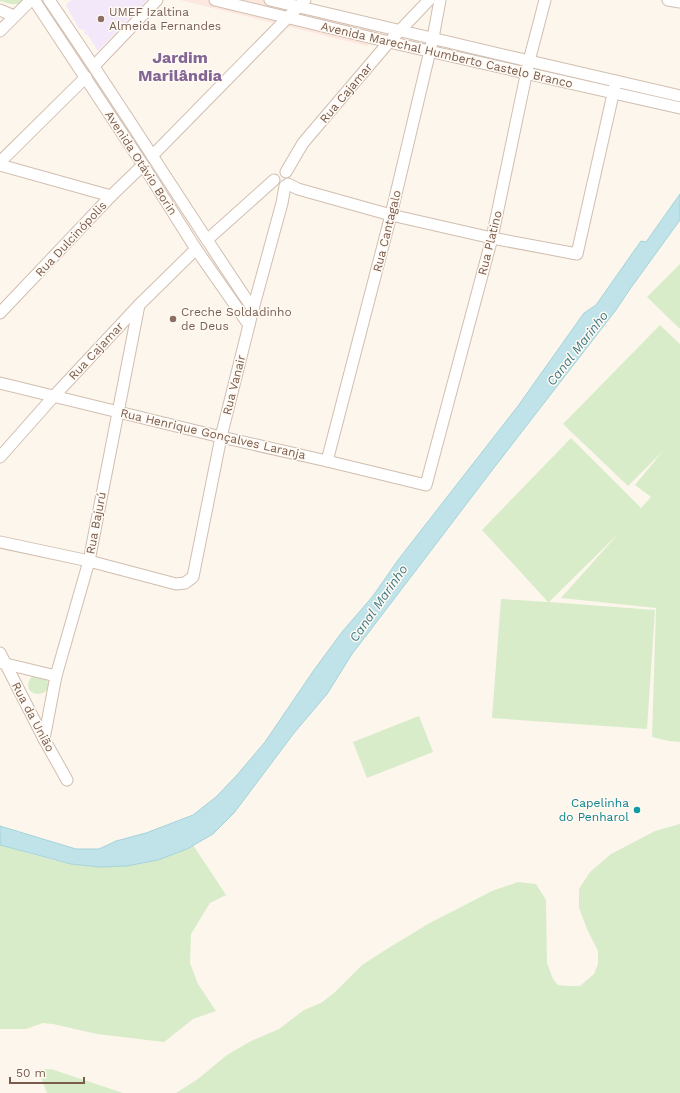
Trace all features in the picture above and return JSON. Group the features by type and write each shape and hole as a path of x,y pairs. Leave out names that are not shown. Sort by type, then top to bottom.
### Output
{"street":[{"path":"0,31 32,0"},
{"name":"Avenida Otávio Borin","path":"32,0 86,77 196,249 249,325"},
{"name":"Avenida Otávio Borin","path":"50,0 253,309"},
{"path":"94,66 157,0"},
{"name":"Avenida Marechal Humberto Castelo Branco","path":"215,0 430,52 680,108"},
{"name":"Avenida Marechal Humberto Castelo Branco","path":"270,0 301,3 400,30 529,62 680,96"},
{"name":"Rua Cajamar","path":"286,172 303,143 389,42 429,0"},
{"name":"Rua Cantagalo","path":"327,461 391,215 430,52 440,0"},
{"name":"Rua Platino","path":"426,485 492,238 529,62 545,0"},
{"path":"668,0 680,2"},
{"path":"152,156 301,3"},
{"path":"0,10 14,16"},
{"path":"86,77 0,164 111,196"},
{"path":"274,180 278,185 286,185 391,215 492,238 577,254 616,81"},
{"name":"Rua Dulcinópolis","path":"0,314 111,196 143,165"},
{"path":"207,240 274,180 276,174 279,172 286,172 288,174 290,178 286,185"},
{"name":"Rua Vanair","path":"89,560 176,584 186,583 193,577 221,437 286,185"},
{"name":"Rua Cajamar","path":"0,457 54,396 139,305 196,249"},
{"name":"Rua Bajurú","path":"44,738 56,676 89,560 139,305"},
{"name":"Rua Henrique Gonçalves Laranja","path":"0,383 426,485"},
{"path":"0,542 89,560"},
{"name":"Rua da União","path":"0,653 3,663 67,780"},
{"path":"3,663 56,676"}],"shaded area":[{"name":"UMEF Izaltina Almeida Fernandes","path":"72,0 147,0 98,51 88,35 84,34 85,30 79,29 66,5"},
{"path":"180,0 283,0 386,25 367,46"}],"green space":[{"path":"0,0 24,0 20,4 11,4"},
{"path":"680,264 680,329 647,297"},
{"path":"660,325 680,344 680,742 652,737 656,608 561,598 619,533 549,602 655,610 647,729 492,718 501,599 548,602 482,530 571,438 641,508 651,497 635,485 663,451 628,486 563,424"},
{"path":"44,675 48,683 47,689 44,693 33,693 29,689 28,684 32,676"},
{"path":"419,716 433,752 367,778 353,742"},
{"path":"680,824 680,1093 176,1093 198,1079 227,1055 251,1041 279,1029 304,1010 321,1003 334,993 362,965 390,947 428,924 492,891 518,882 536,884 546,900 547,963 553,979 558,985 580,986 594,974 598,964 598,951 579,908 579,889 590,872 611,854 655,831"},
{"path":"0,845 71,864 118,867 165,858 193,845 226,895 210,903 191,934 190,963 198,984 216,1011 193,1019 164,1042 97,1034 43,1023 26,1029 0,1029"},
{"path":"51,1069 123,1093 47,1093 38,1070"}],"water":[{"name":"Canal Marinho","path":"680,194 680,220 616,310 352,654 327,694 294,733 234,813 213,834 187,849 158,860 127,866 99,867 71,864 0,845 0,826 76,849 99,849 116,841 146,833 193,815 216,797 265,742 342,632 373,596 398,560 518,406 584,313 596,305 641,241 646,242"}],"place":[{"name":"UMEF Izaltina Almeida Fernandes","path":"101,19"},
{"name":"Creche Soldadinho de Deus","path":"173,319"},
{"name":"Capelinha do Penharol","path":"637,810"}],"district":[{"name":"Jardim Marilândia","path":"180,66"}]}
